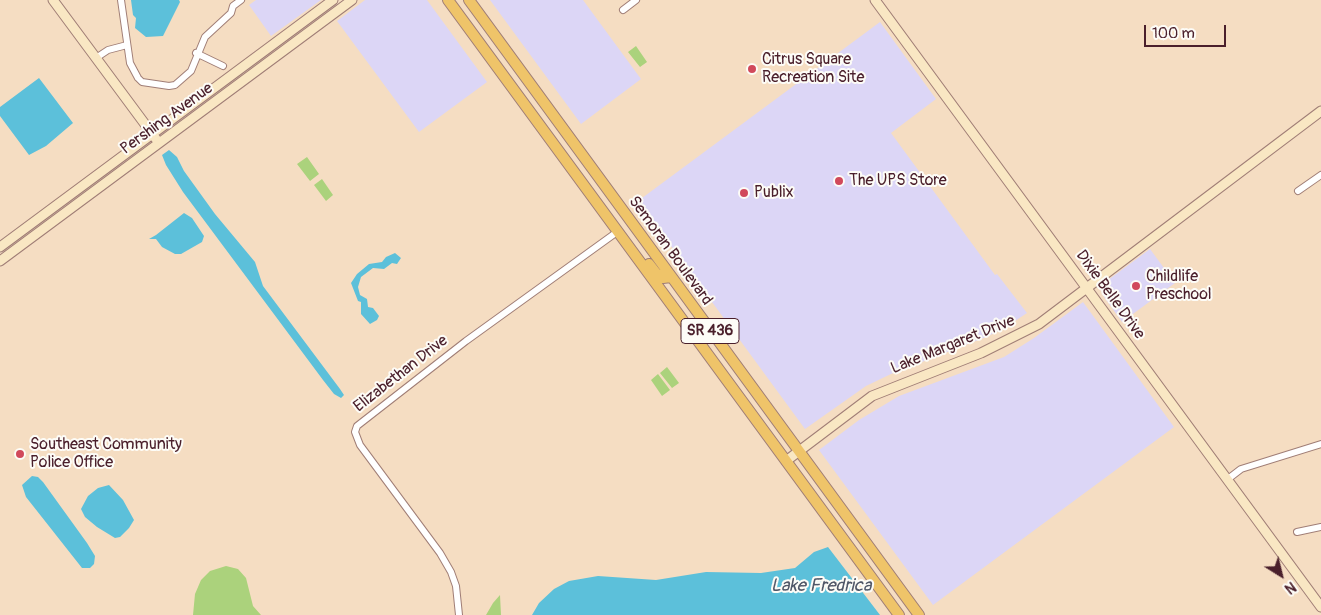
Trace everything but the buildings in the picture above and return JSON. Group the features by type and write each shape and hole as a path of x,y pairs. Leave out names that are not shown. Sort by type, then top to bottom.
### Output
{"main road":[{"name":"Semoran Boulevard","path":"448,0 899,615"},
{"name":"Semoran Boulevard","path":"469,0 917,612"},
{"path":"509,83 525,87 541,99"},
{"path":"578,178 595,190 610,194"},
{"path":"626,244 637,248 656,273 663,278 671,278"},
{"path":"874,582 898,604 917,612"}],"street":[{"path":"53,0 159,144"},
{"path":"121,0 130,63 138,78 142,82 169,86 184,78 191,71 196,53 205,37 231,13 231,3 241,0"},
{"name":"Pershing Avenue","path":"0,247 333,0"},
{"name":"Pershing Avenue","path":"0,261 352,0"},
{"path":"623,10 636,0"},
{"name":"Dixie Belle Drive","path":"874,0 1321,607"},
{"path":"96,58 108,50 127,45"},
{"path":"196,53 223,66"},
{"name":"Lake Margaret Drive","path":"786,461 872,396 1011,340 1039,324 1321,111"},
{"path":"163,127 170,136"},
{"path":"1298,191 1321,175"},
{"name":"Elizabethan Drive","path":"459,615 456,586 451,572 440,553 360,445 355,432 357,426 466,342 617,232"},
{"path":"1228,479 1241,469 1321,444"},
{"path":"1297,532 1321,527"}],"shaded area":[{"path":"256,0 321,0 271,36 249,5"},
{"path":"365,0 427,0 487,82 419,132 337,21"},
{"path":"490,0 583,0 641,79 581,124"},
{"path":"880,22 936,99 891,133 995,275 997,274 1027,313 1003,329 986,337 891,374 866,386 805,429 638,201"},
{"name":"Childlife Preschool","path":"1150,249 1175,283 1122,322 1102,294 1101,288 1104,283"},
{"path":"1083,302 1174,427 933,605 819,450 859,420 899,396 1004,357 1034,338"}],"green space":[{"path":"636,46 647,62 640,67 628,52"},
{"path":"307,157 319,174 310,181 297,164"},
{"path":"322,179 333,195 326,201 314,185"},
{"path":"667,367 679,383 672,388 660,373"},
{"path":"658,374 670,390 662,396 651,380"},
{"path":"226,566 238,569 246,578 253,606 261,615 193,615 195,594 201,580 210,571"},
{"path":"500,595 501,615 486,615 493,603"}],"water":[{"path":"131,0 179,0 180,2 163,36 146,37 135,28 136,18 133,15"},
{"path":"39,78 73,123 46,146 29,155 0,116 0,107"},
{"path":"169,150 177,157 184,171 215,214 255,262 263,286 340,389 344,395 341,398 334,394 323,380 183,192 162,155"},
{"path":"184,213 192,218 204,236 202,242 181,254 175,254 162,247 156,239 149,239 156,235"},
{"path":"395,253 401,258 397,264 392,263 384,269 373,268 361,277 358,287 360,295 367,299 368,307 373,308 379,316 377,320 370,324 361,314 361,302 358,301 351,283 357,274 369,264 382,262 386,257"},
{"path":"32,476 38,477 43,482 87,543 95,556 94,564 90,568 82,568 26,497 22,485"},
{"path":"109,485 123,500 134,520 120,537 115,538 85,517 81,509 88,496 98,488"},
{"name":"Lake Fredrica","path":"828,547 880,615 532,615 539,603 554,589 569,581 598,576 656,580 706,572 761,573 795,568 814,552"}],"place":[{"name":"Citrus Square Recreation Site","path":"752,69"},
{"name":"The UPS Store","path":"839,181"},
{"name":"Publix","path":"744,193"},
{"name":"Childlife Preschool","path":"1136,286"},
{"name":"Southeast Community Police Office","path":"20,454"}]}
